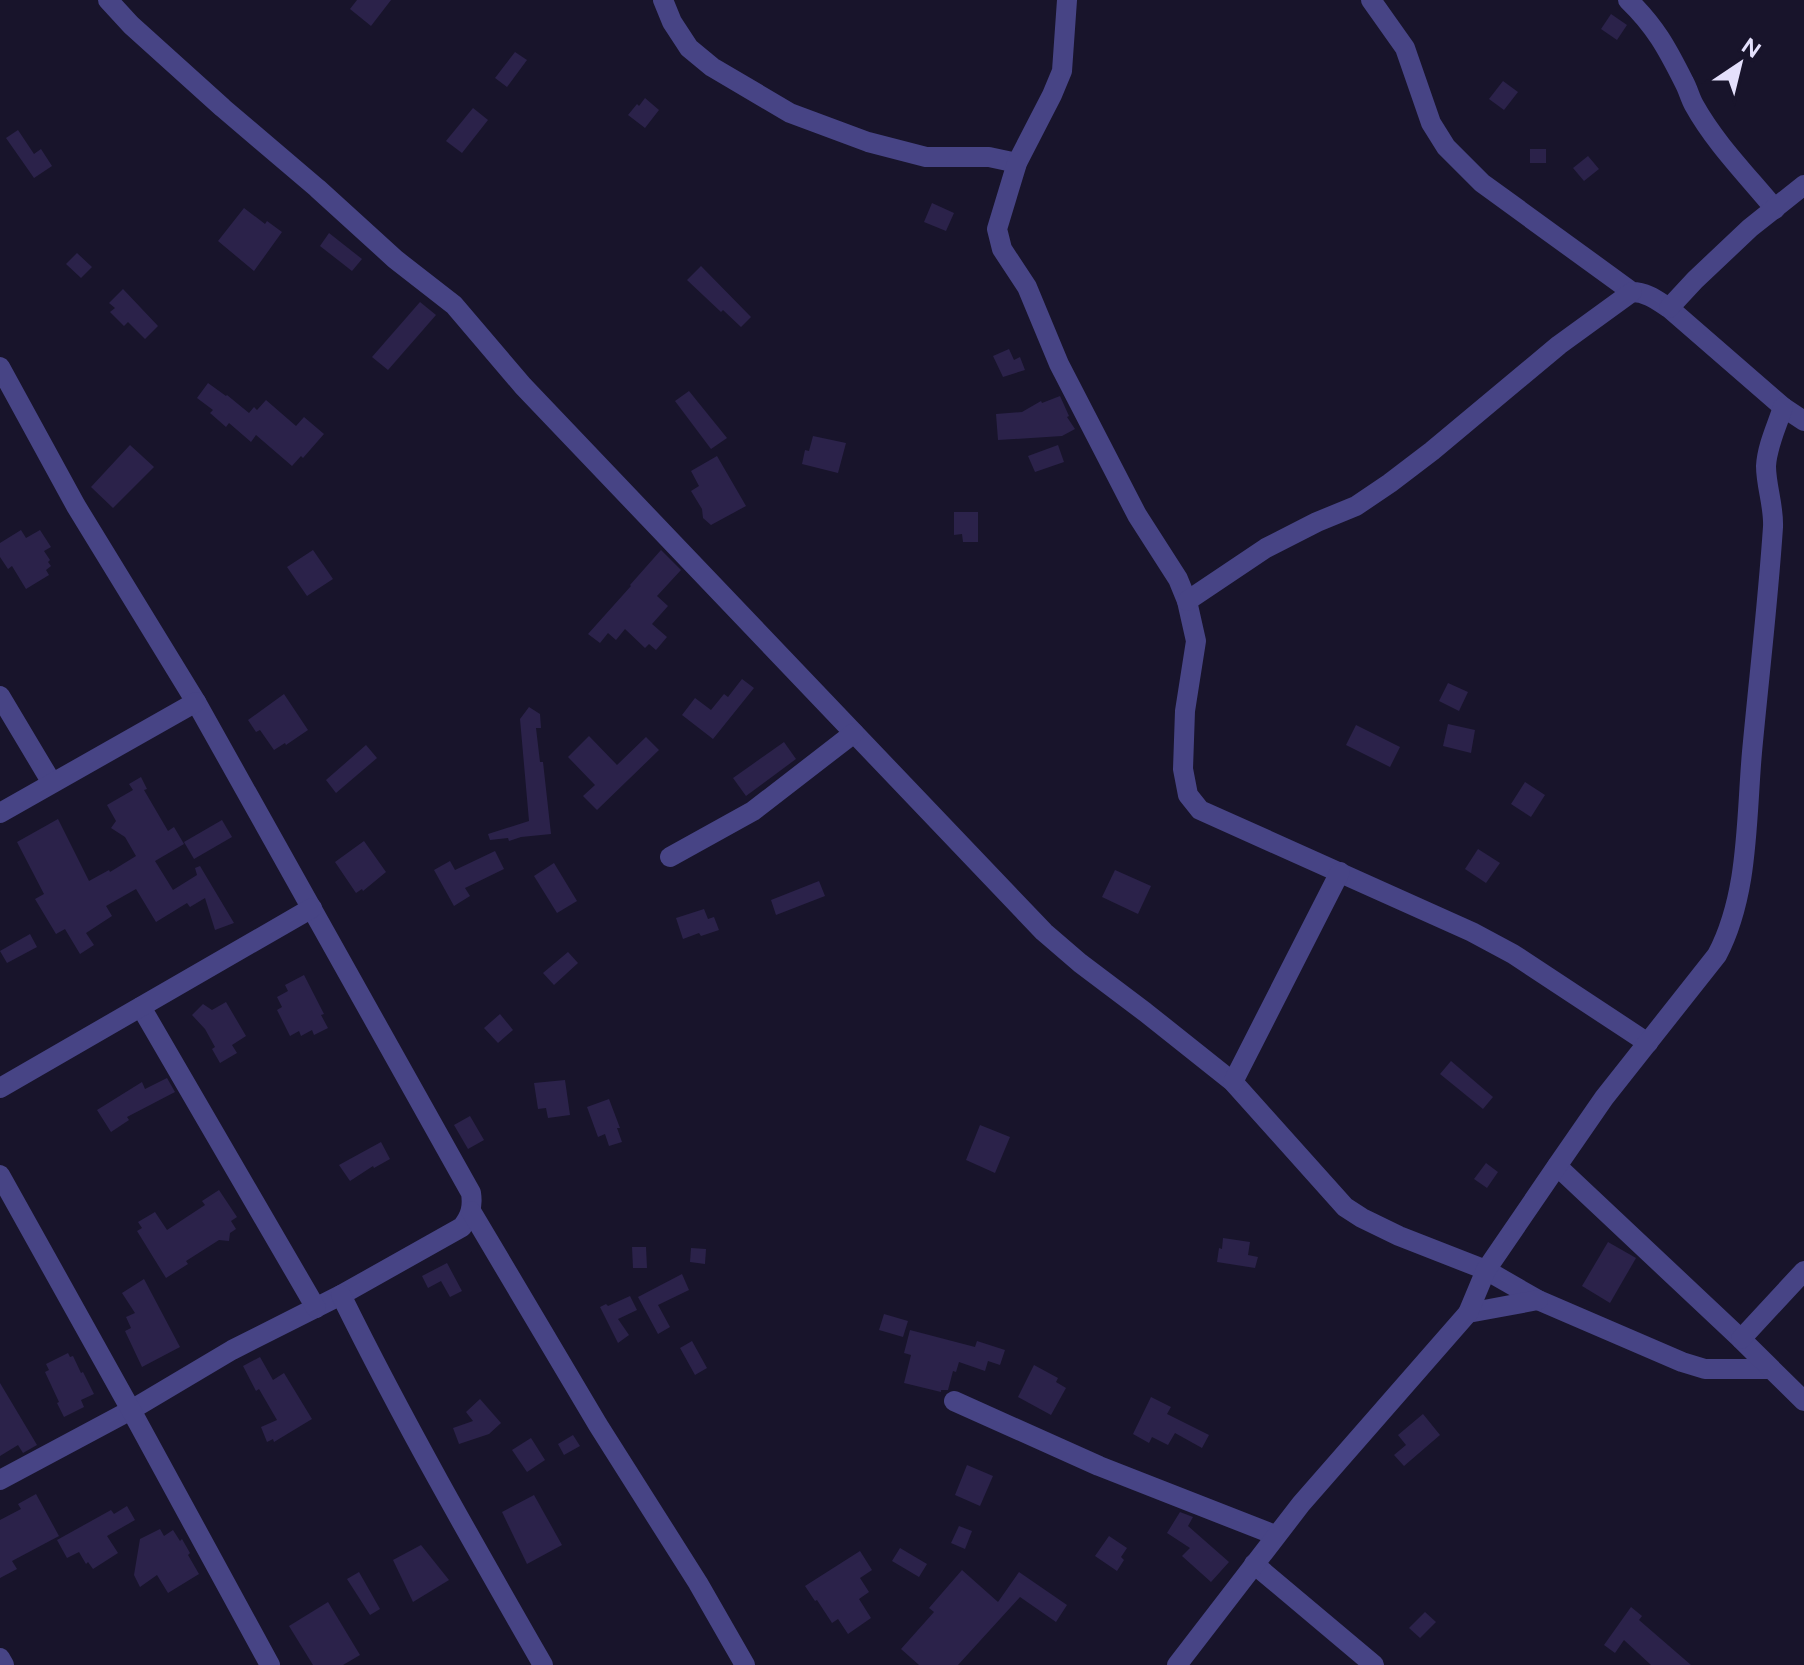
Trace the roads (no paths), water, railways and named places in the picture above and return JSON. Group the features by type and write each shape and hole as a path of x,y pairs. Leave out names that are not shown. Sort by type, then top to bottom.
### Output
{"street":[{"path":"108,0 131,25 223,108 395,259 454,305 523,386 1044,932 1233,1082 1345,1207 1399,1236 1486,1270 1538,1300 1695,1367 1769,1369"},
{"path":"663,0 672,22 689,48 712,67 790,113 868,142 926,157 989,157 1017,163"},
{"path":"1067,0 1062,71 1017,163 997,229 1002,249 1027,287 1059,364 1137,515 1178,579 1187,601 1196,641 1185,711 1183,769 1188,795 1200,810 1472,932 1513,954 1648,1043"},
{"path":"1371,0 1405,48 1431,123 1446,147 1482,183 1632,292 1649,295 1669,308 1783,407 1804,421"},
{"path":"1628,0 1663,40 1693,103 1717,140 1775,209"},
{"path":"1669,308 1750,228 1804,185"},
{"path":"1187,601 1266,548 1356,506 1390,483 1559,345 1632,292"},
{"path":"0,367 76,506 196,702 471,1193 471,1211 462,1227 341,1295 232,1350 131,1410 0,1480"},
{"path":"1177,1665 1275,1535 1468,1313 1486,1270 1557,1166 1604,1098 1717,955 1727,937 1745,850 1770,560 1773,518 1766,467 1783,407"},
{"path":"0,696 50,784"},
{"path":"0,813 196,702"},
{"path":"0,705 50,784"},
{"path":"670,857 753,811 854,733"},
{"path":"1233,1082 1340,872"},
{"path":"0,1088 312,908"},
{"path":"141,1007 316,1308"},
{"path":"1557,1166 1804,1401"},
{"path":"0,1175 270,1665"},
{"path":"471,1211 745,1665"},
{"path":"1741,1339 1804,1271"},
{"path":"341,1295 432,1471 543,1665"},
{"path":"1468,1313 1538,1300"},
{"path":"954,1401 1099,1466 1275,1535"},
{"path":"1254,1564 1374,1665"},
{"path":"0,1658 4,1665"}]}
